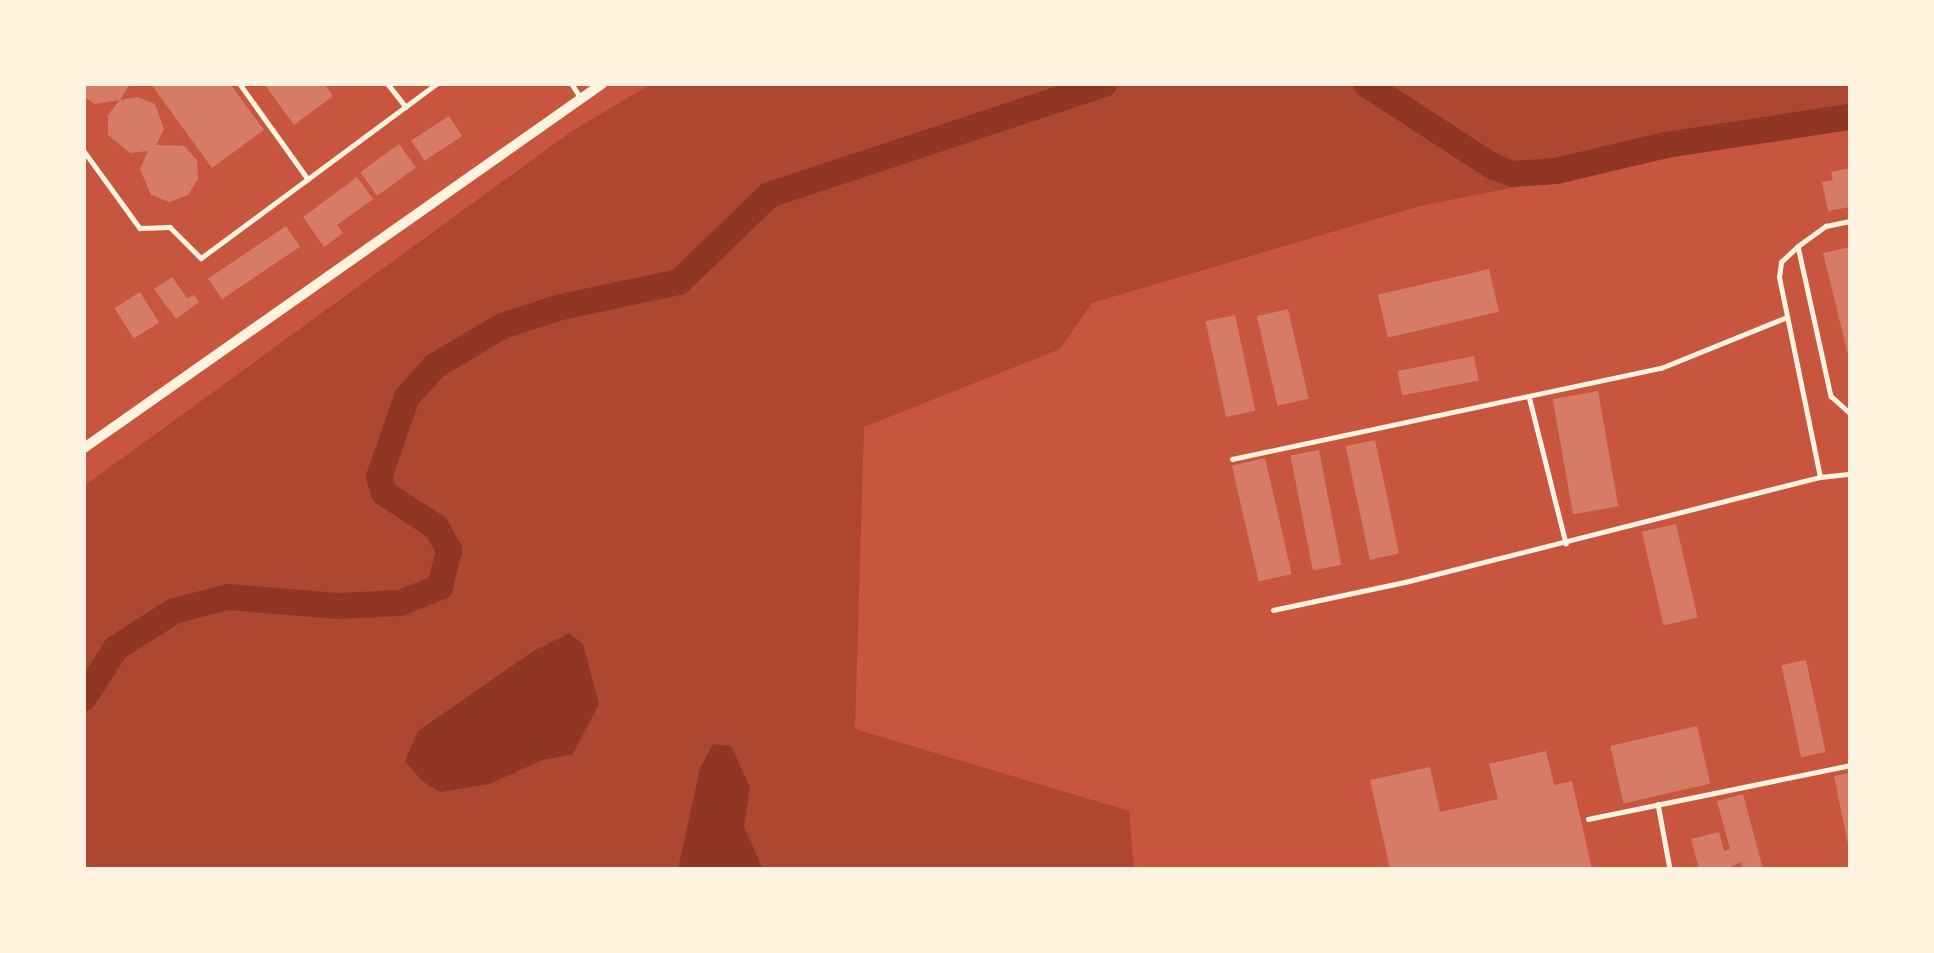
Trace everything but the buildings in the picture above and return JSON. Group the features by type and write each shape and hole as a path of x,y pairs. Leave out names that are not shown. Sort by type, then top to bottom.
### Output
{"street":[{"path":"84,448 602,84"}],"lane":[{"path":"240,84 308,179"},
{"path":"388,84 406,107"},
{"path":"84,150 140,228 170,228 201,258 436,84"},
{"path":"572,84 580,97"},
{"path":"1821,477 1779,277 1781,262 1798,246 1826,226 1850,221"},
{"path":"1798,246 1831,396 1850,413"},
{"path":"1232,459 1661,368 1787,317"},
{"path":"1529,396 1566,543"},
{"path":"1273,610 1566,543 1821,477 1850,474"},
{"path":"1588,819 1850,765"},
{"path":"1658,804 1670,869"}],"shaded area":[{"path":"651,84 1850,84 1850,121 1420,206 1092,303 1060,349 864,427 855,729 1129,811 1134,869 84,869 84,486 572,131"},
{"path":"569,633 583,644 599,704 573,754 542,760 490,784 440,792 422,781 405,761 418,731 535,650"},
{"path":"713,744 731,746 750,787 744,827 763,869 678,869 700,768"}],"waterway":[{"path":"84,698 116,648 174,611 228,597 338,606 400,603 440,587 449,550 436,527 384,493 379,477 407,397 435,366 502,326 561,307 679,282 769,195 1104,84"},
{"path":"1366,84 1492,166 1513,174 1556,171 1666,145 1850,117"}]}
